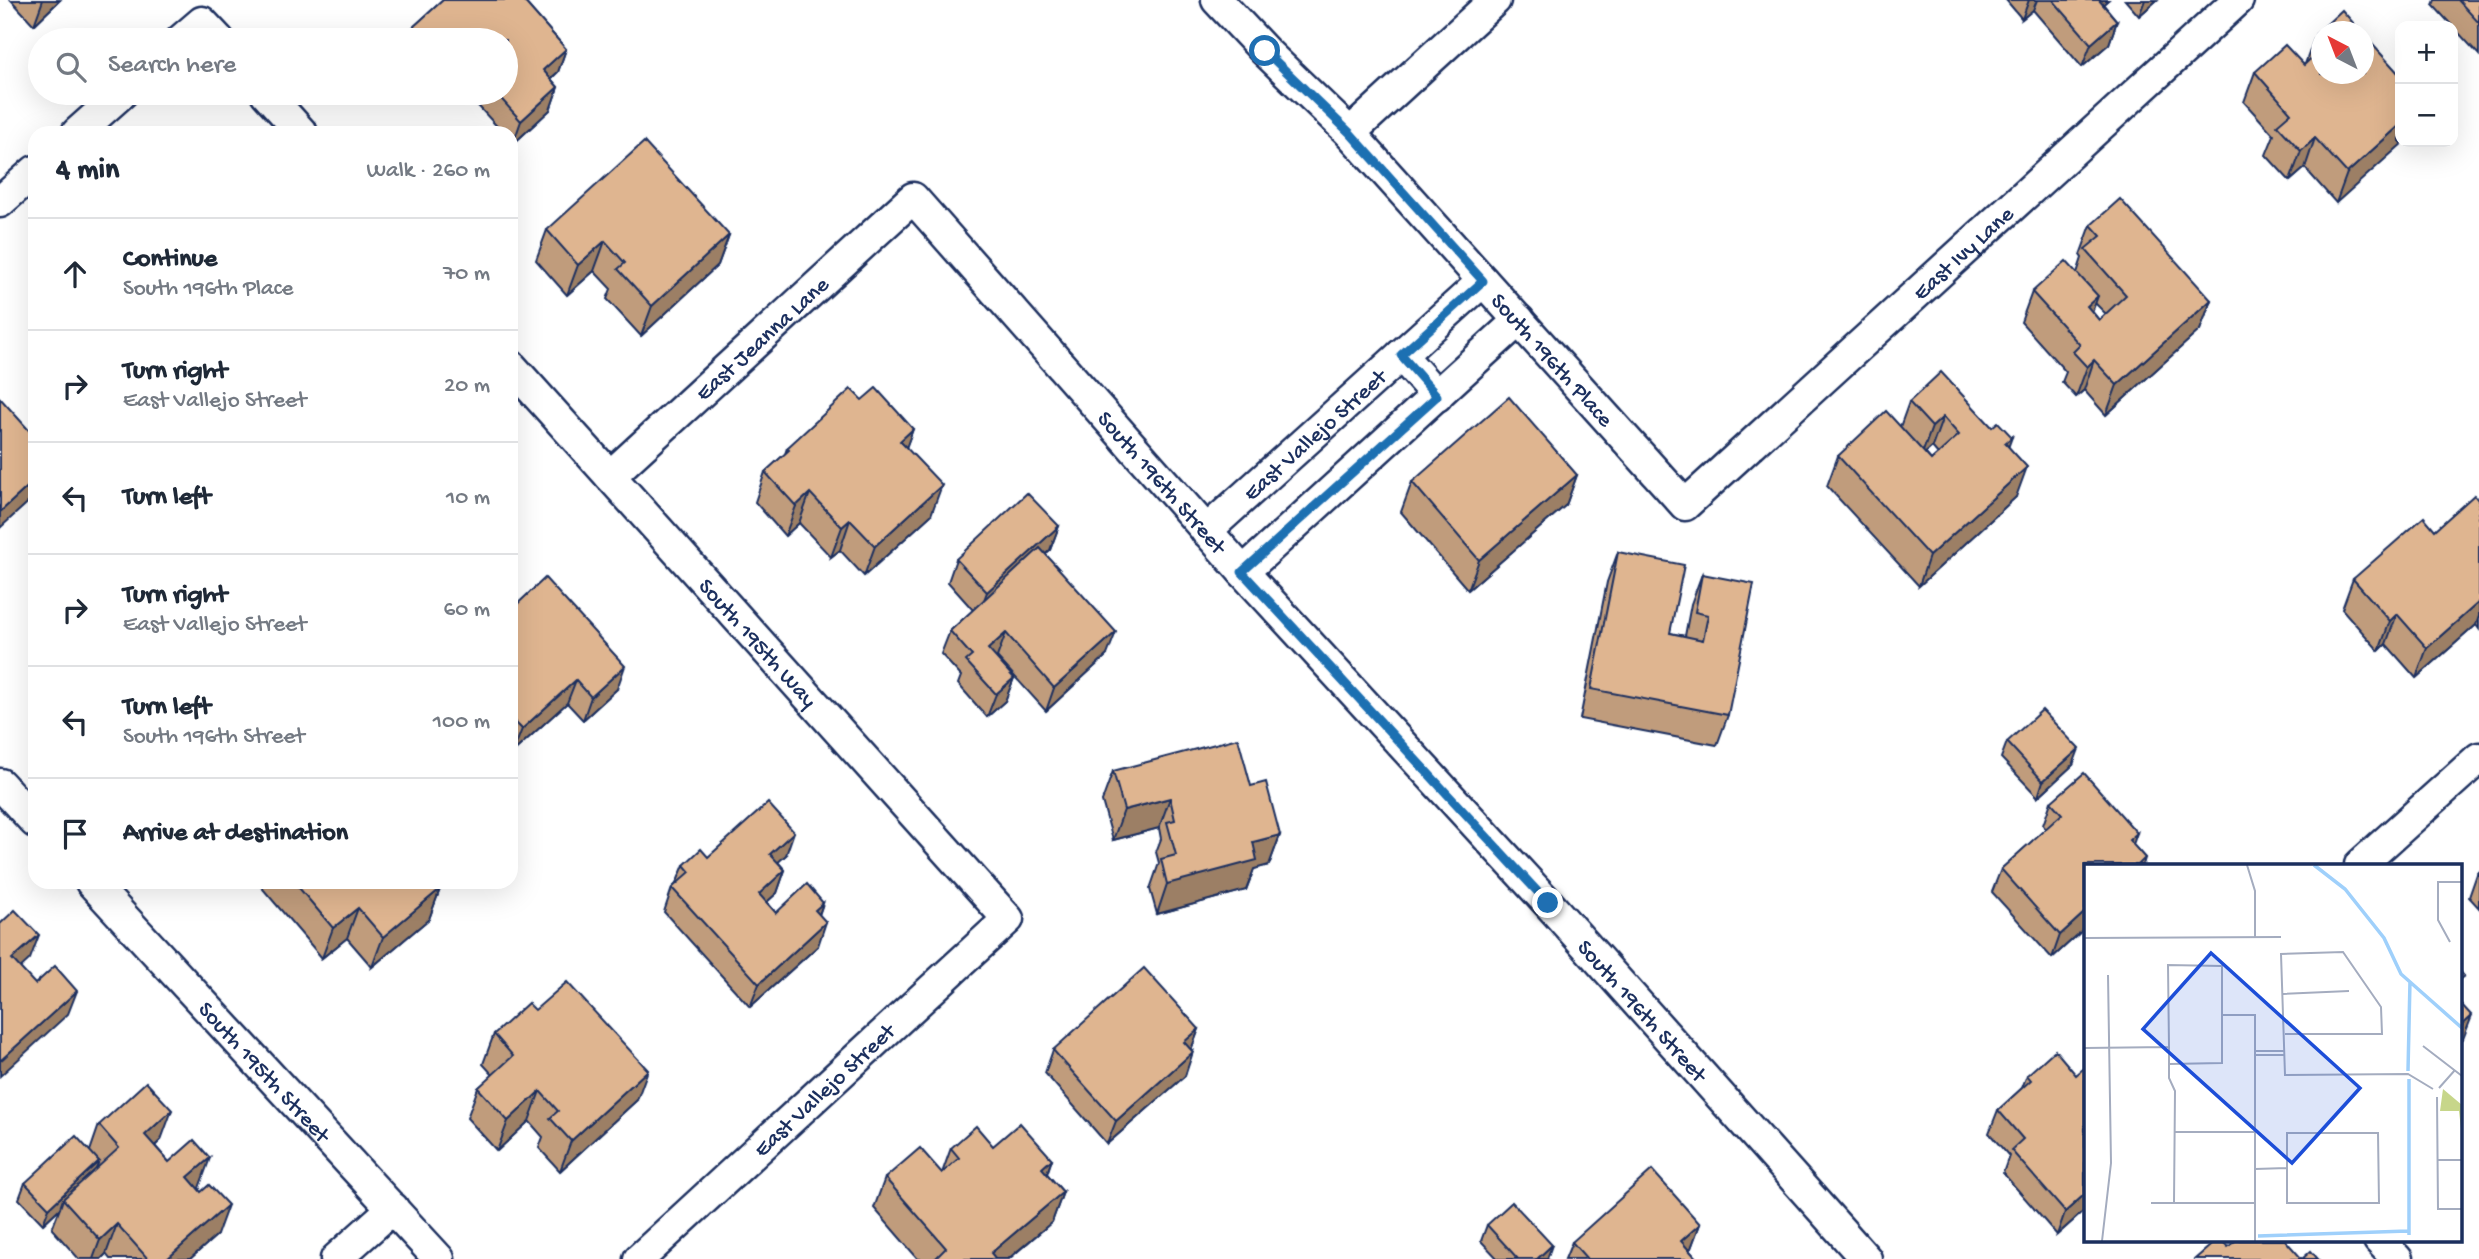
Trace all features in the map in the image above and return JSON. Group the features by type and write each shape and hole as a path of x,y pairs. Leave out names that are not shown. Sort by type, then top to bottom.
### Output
{"street":[{"name":"South 196th Place","path":"1217,0 1265,51 1350,133 1685,505"},
{"path":"1350,133 1495,0"},
{"name":"East Ivy Lane","path":"1685,505 2238,0"},
{"path":"85,126 108,105"},
{"path":"277,105 296,126"},
{"path":"0,202 28,177"},
{"name":"East Jeanna Lane","path":"610,476 913,198"},
{"name":"South 196th Street","path":"913,198 1242,572 1539,893 1866,1259"},
{"name":"East Vallejo Street","path":"1206,531 1483,281"},
{"path":"1242,572 1519,320"},
{"path":"1401,355 1437,396"},
{"name":"South 195th Way","path":"518,374 1008,919"},
{"path":"2361,864 2479,758"},
{"path":"0,784 28,814"},
{"name":"South 195th Street","path":"97,889 439,1259"},
{"name":"East Vallejo Street","path":"639,1259 1008,919"},
{"path":"336,1259 393,1208"},
{"path":"2381,1242 2397,1259"}],"building":[{"path":"443,0 523,0 566,49 543,70 558,87 521,121 507,105 518,105 518,28 412,28"},
{"path":"2053,0 2099,0 2117,21 2091,44"},
{"path":"2458,0 2479,0 2479,23"},
{"path":"2342,10 2352,21 2330,21"},
{"path":"2285,45 2304,65 2311,58 2311,84 2374,84 2374,46 2395,69 2395,130 2347,173 2315,138 2301,151 2277,125 2291,113 2255,72"},
{"path":"644,142 729,235 652,306 618,269 625,263 605,241 578,265 547,230"},
{"path":"2120,199 2211,300 2117,385 2094,360 2087,367 2073,352 2080,345 2032,292 2066,261 2098,296 2087,306 2099,320 2126,295 2085,249 2101,236 2091,225"},
{"path":"1941,372 1992,427 1998,422 2012,437 2005,443 2027,467 1929,556 1838,456 1886,411 1931,460 1959,435 1943,417 1932,427 1909,402"},
{"path":"876,388 913,429 900,441 942,485 875,546 850,520 842,527 810,493 796,506 765,472 851,389 862,400"},
{"path":"1509,397 1577,475 1479,560 1412,482"},
{"path":"0,398 28,429 28,486 0,512"},
{"path":"1027,493 1059,526 987,592 956,559"},
{"path":"2474,495 2479,501 2479,602 2427,648 2397,614 2390,621 2353,579 2424,517 2435,530"},
{"path":"1040,548 1116,632 1054,688 1006,633 988,649 1014,678 996,694 966,661 972,656 950,631"},
{"path":"1618,552 1684,565 1670,633 1703,640 1708,615 1695,612 1702,574 1754,584 1728,715 1591,689"},
{"path":"545,578 625,666 591,697 576,680 522,729 518,725 518,603"},
{"path":"2042,710 2079,749 2043,781 2007,742"},
{"path":"1238,738 1251,786 1266,782 1280,835 1253,842 1257,860 1167,884 1161,859 1176,855 1167,822 1175,820 1170,798 1124,810 1113,771"},
{"path":"2084,773 2137,833 2129,840 2145,858 2139,864 2084,864 2084,913 2060,935 2001,869 2062,814 2051,802"},
{"path":"768,803 794,832 770,854 785,870 759,894 776,913 807,884 823,903 815,910 826,922 759,984 672,888 690,872 684,865 701,849 708,857"},
{"path":"300,889 440,889 383,937 358,908 333,928"},
{"path":"15,910 39,935 12,959 35,984 55,966 77,991 0,1061 0,924"},
{"path":"1144,968 1199,1029 1184,1042 1193,1052 1116,1121 1053,1050"},
{"path":"567,982 648,1070 571,1141 550,1118 558,1111 540,1091 508,1121 478,1088 513,1056 494,1034 528,1003 535,1010"},
{"path":"2462,1005 2472,1016 2462,1025"},
{"path":"2055,1050 2076,1075 2084,1070 2084,1195 2065,1212 2011,1150 2023,1139 1998,1110 2031,1080 2027,1075"},
{"path":"146,1082 172,1110 145,1135 169,1162 194,1140 210,1158 188,1177 201,1192 209,1185 228,1205 167,1259 148,1259 117,1224 100,1240 63,1199 119,1148 99,1125"},
{"path":"1020,1123 1052,1159 1042,1168 1063,1192 991,1253 996,1259 935,1259 946,1248 885,1178 920,1148 942,1173 959,1158 951,1148 976,1126 993,1146"},
{"path":"76,1136 99,1161 49,1208 25,1183"},
{"path":"1652,1170 1700,1224 1681,1241 1697,1259 1587,1259 1572,1242"},
{"path":"1512,1202 1552,1245 1537,1259 1518,1259 1487,1225"},
{"path":"2215,1242 2223,1242 2228,1247 2234,1242 2287,1242 2302,1259 2195,1259"},
{"path":"2311,1251 2318,1259 2302,1259"}],"route":[{"path":"1265,51 1350,133 1483,281 1401,355 1437,396 1242,572 1548,903"}]}
